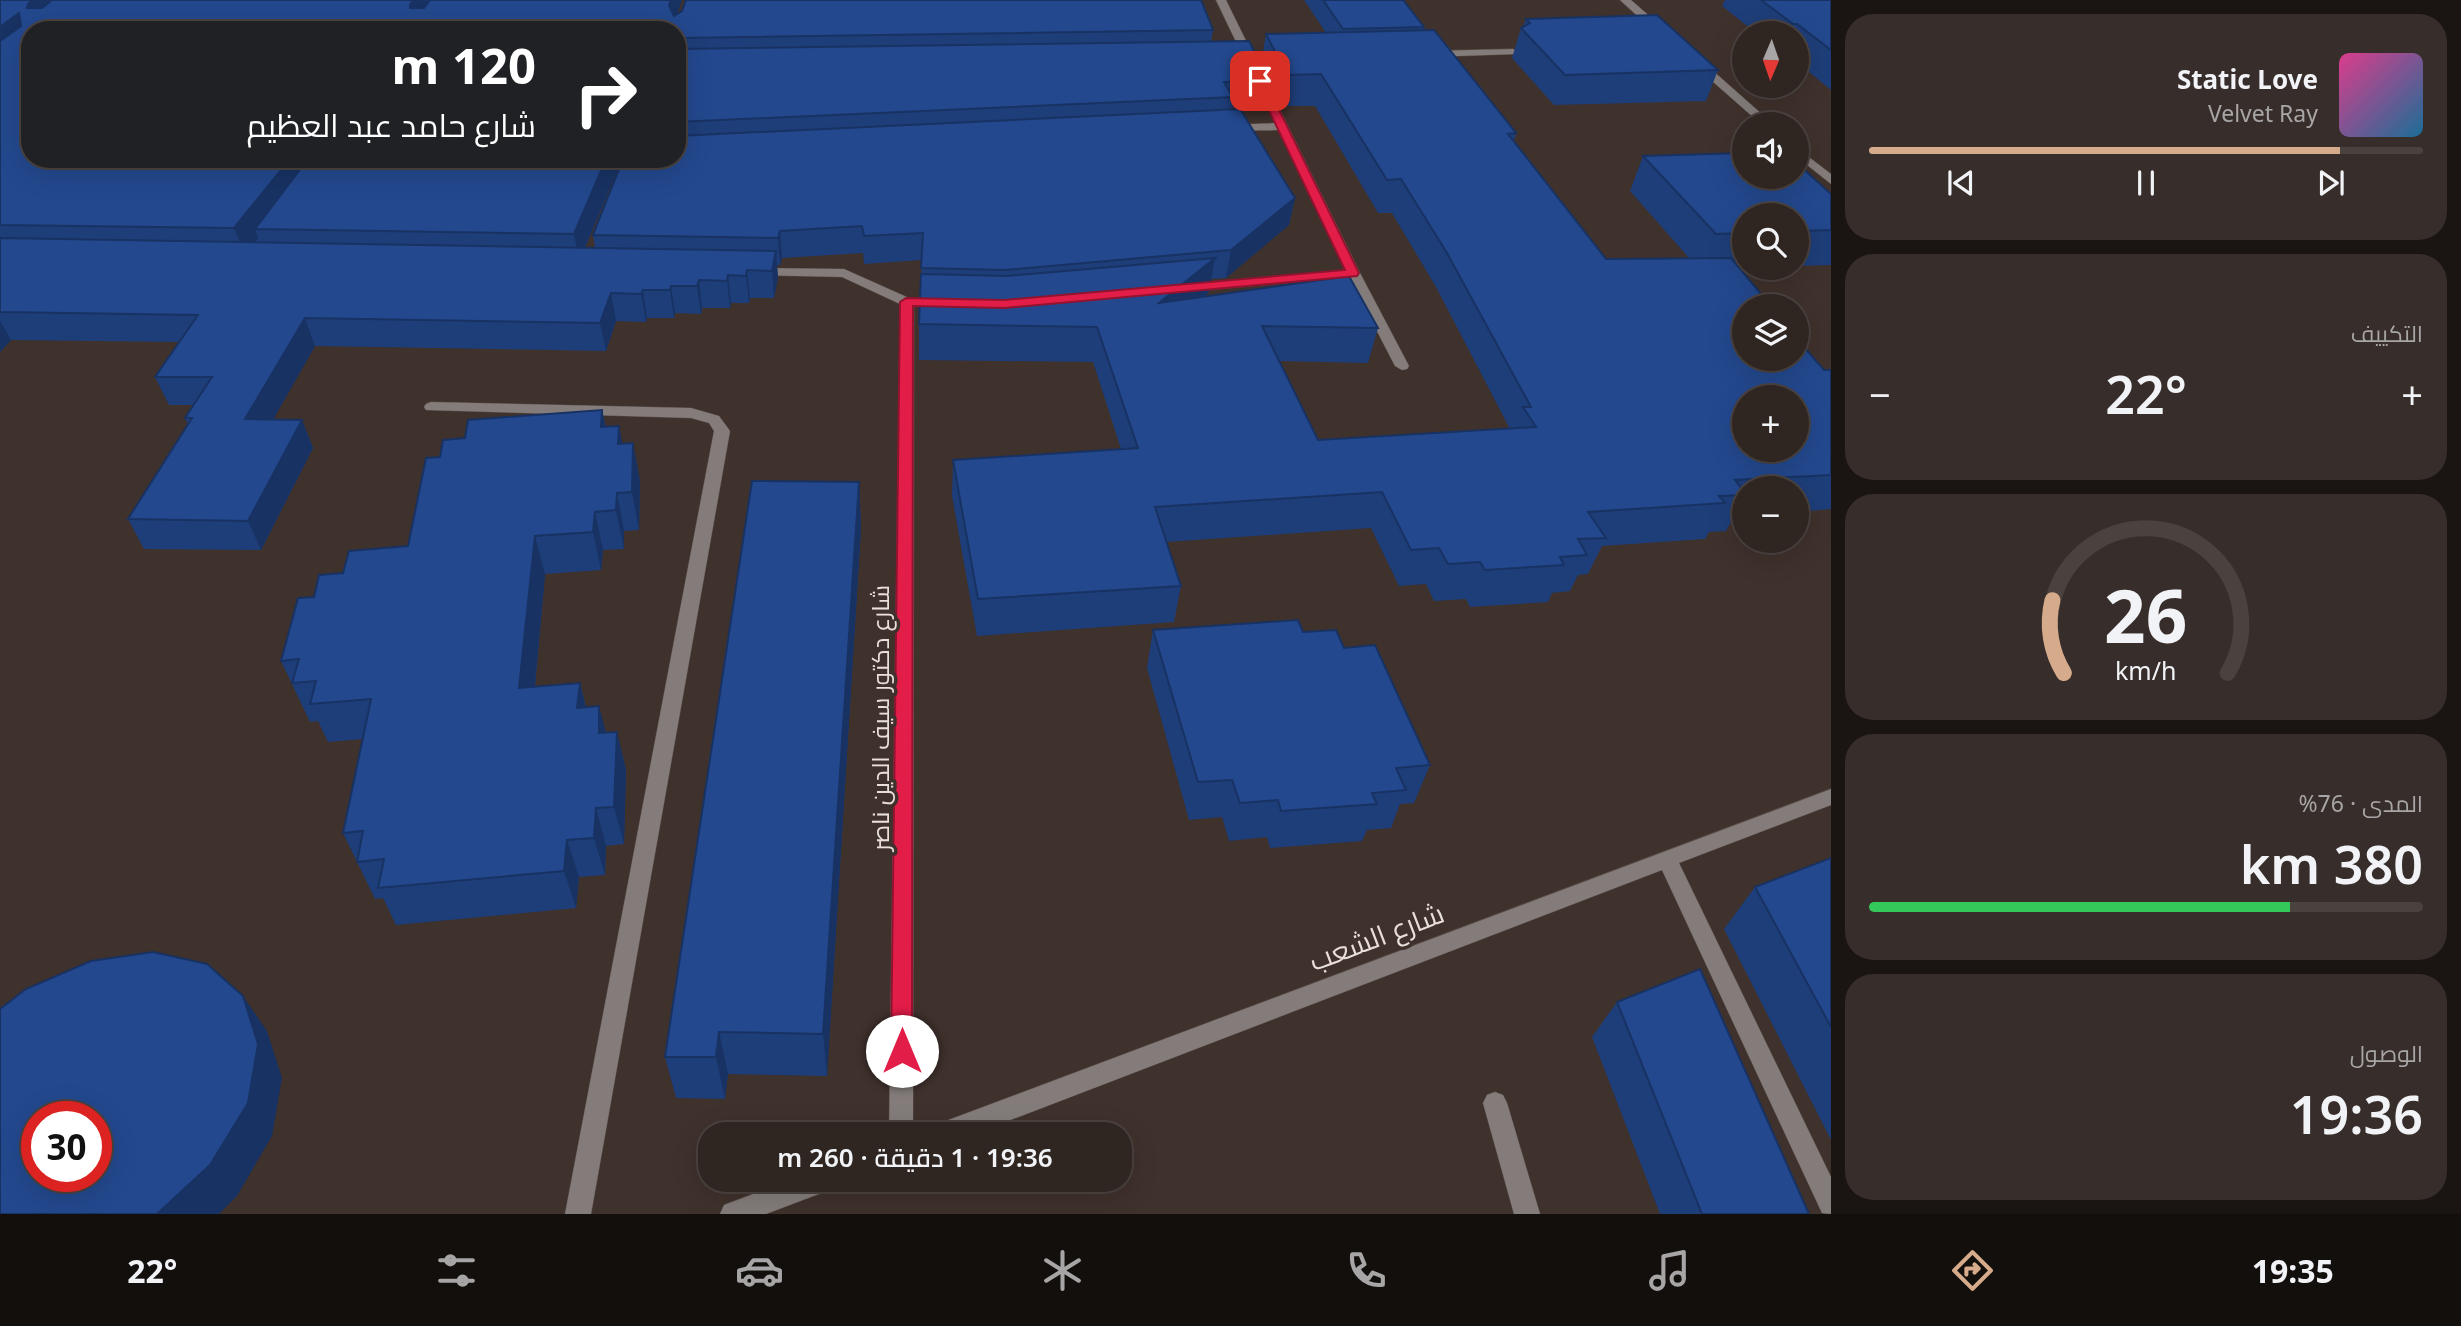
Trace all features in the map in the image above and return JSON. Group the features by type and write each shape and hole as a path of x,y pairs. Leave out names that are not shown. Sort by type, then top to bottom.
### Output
{"street":[{"path":"1221,0 1353,273 1402,366"},
{"path":"1625,0 1665,36"},
{"path":"1416,54 1513,52"},
{"path":"1686,53 1753,112"},
{"path":"1236,59 1264,58"},
{"path":"1212,129 1280,125"},
{"path":"1809,161 1831,180"},
{"path":"735,271 844,273 906,302 962,303"},
{"path":"1172,289 1353,273"},
{"name":"شارع دكتور سيف الدين ناصر","path":"901,1122 906,302"},
{"path":"431,407 691,413 712,418 720,424 722,430 578,1214"},
{"name":"شارع الشعب","path":"975,1122 1831,797"},
{"path":"1667,859 1831,1204"},
{"path":"1495,1103 1527,1214"},
{"path":"733,1214 791,1192"}],"building":[{"path":"0,0 33,0 27,8 42,8 52,0 413,0 410,8 424,8 430,0 671,0 669,5 674,16 682,11 686,0 1201,0 1213,30 686,38 686,21 21,21 21,26 19,13 0,27"},
{"path":"1323,0 1403,0 1424,27 1343,29"},
{"path":"1761,0 1831,0 1831,50 1810,34 1810,21 1789,21"},
{"path":"1657,15 1718,70 1565,75 1521,28 1530,23 1526,19"},
{"path":"21,26 21,168 283,168 234,228 0,225 0,41"},
{"path":"1434,30 1516,133 1508,134 1606,259 1731,258 1732,280 1749,280 1761,294 1732,294 1732,371 1809,371 1809,353 1824,370 1831,370 1831,475 1732,476 1732,496 1719,496 1725,503 1588,512 1606,538 1578,539 1587,555 1560,557 1564,565 1485,570 1480,562 1448,564 1439,548 1411,550 1382,492 1155,507 1181,586 978,599 953,460 1138,448 1097,327 919,324 921,274 1006,276 1215,258 1159,303 1349,276 1378,328 1262,326 1318,440 1536,427 1523,407 1531,407 1447,253 1401,179 1387,180 1321,74 1287,75 1266,34"},
{"path":"1249,41 1269,81 1224,82 1233,97 686,122 686,49"},
{"path":"1240,109 1295,198 1231,250 1005,270 921,268 923,233 864,236 862,226 780,231 778,238 593,235 619,168 686,168 686,136"},
{"path":"1732,153 1732,189 1809,189 1809,174 1831,194 1831,230 1809,231 1809,203 1732,203 1732,233 1716,234 1643,156"},
{"path":"301,168 602,168 574,234 255,229"},
{"path":"0,238 776,251 772,271 747,270 746,276 728,275 727,281 699,280 697,286 643,290 641,294 611,293 600,323 305,318 245,419 302,420 248,521 128,519 192,418 185,418 212,377 155,377 198,315 0,312"},
{"path":"602,410 601,427 619,426 618,444 633,443 632,492 617,493 616,510 595,512 593,532 535,536 519,688 580,683 577,708 599,706 599,733 617,732 614,807 596,808 594,838 567,840 564,871 378,888 384,859 357,862 363,831 343,833 371,699 310,704 316,681 292,683 299,659 281,661 298,598 314,597 319,575 343,573 349,551 408,546 426,458 440,457 443,440 465,438 468,420"},
{"path":"752,481 859,482 823,1034 719,1032 716,1057 665,1057"},
{"path":"1298,620 1303,632 1336,630 1344,648 1375,645 1430,765 1396,768 1406,790 1372,793 1377,804 1281,811 1278,800 1240,803 1232,780 1198,782 1153,630"},
{"path":"1831,858 1831,1027 1755,887"},
{"path":"153,952 207,964 243,996 258,1044 248,1103 210,1165 157,1214 0,1214 0,1009 26,989 91,961"},
{"path":"1700,969 1809,1214 1702,1214 1617,1002"}],"route":[{"path":"902,1051 906,302 1004,304 1353,273 1260,81"}]}
